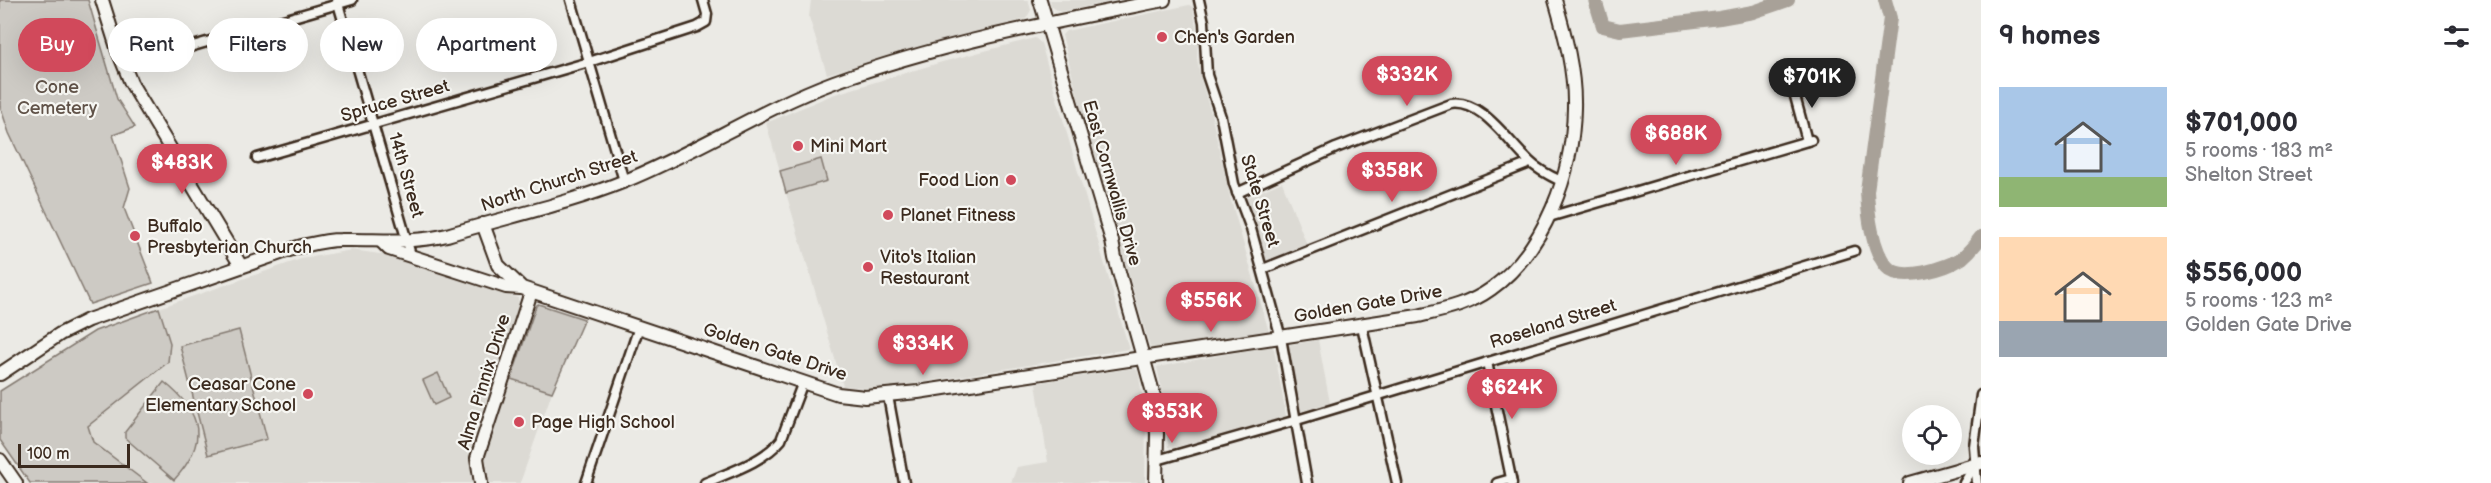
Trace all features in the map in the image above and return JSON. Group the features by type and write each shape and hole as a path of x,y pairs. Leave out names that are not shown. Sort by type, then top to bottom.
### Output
{"street":[{"path":"102,0 108,18"},
{"path":"195,45 351,0"},
{"path":"571,0 624,182"},
{"name":"Spruce Street","path":"257,158 589,62 697,27 706,22 707,14 703,0"},
{"name":"East Cornwallis Drive","path":"1040,0 1144,357 1157,419 1156,483"},
{"name":"North Church Street","path":"0,374 60,334 88,320 298,247 333,240 407,242 426,240 483,224 624,182 677,158 771,108 828,84 927,54 1047,24 1164,0"},
{"name":"State Street","path":"1200,0 1205,31 1206,69 1221,117 1237,193 1263,268 1281,338 1307,483"},
{"name":"Golden Gate Drive","path":"381,241 389,249 506,287 526,290 850,396 888,396 1362,326 1449,309 1480,295 1512,271 1531,247 1549,217 1569,156 1575,106 1567,48 1555,0"},
{"name":"14th Street","path":"338,2 411,255"},
{"path":"127,72 143,104 241,266"},
{"path":"1549,217 1809,140 1792,85"},
{"path":"1237,193 1336,148 1451,104 1460,103 1481,112 1530,163 1561,181"},
{"path":"1263,268 1530,163"},
{"name":"Golden Gate Drive","path":"483,224 494,258 503,271 526,290"},
{"name":"Roseland Street","path":"1157,460 1297,420 1854,251"},
{"name":"Alma Pinnix Drive","path":"481,483 477,458 526,290"},
{"path":"1362,326 1397,483"},
{"path":"586,483 639,327"},
{"path":"1486,362 1512,481 1497,483"},
{"path":"705,483 758,458 775,447 781,440 802,382"},
{"path":"1977,483 1978,464 1974,446 1981,395"},
{"path":"888,396 904,483"},
{"path":"0,460 16,483"},
{"path":"1910,483 1978,464"},
{"path":"1964,483 1978,464"}],"shaded area":[{"path":"811,0 1028,0 1031,10 1026,19 827,74 809,17"},
{"path":"1050,0 1119,0 1060,12 1051,6"},
{"path":"1189,5 1193,7 1201,80 1230,197 1269,332 1154,348 1150,347 1084,121 1062,35 1066,31"},
{"path":"1035,38 1041,43 1129,349 880,389 843,386 786,193 827,181 821,159 780,171 766,123 832,95 942,62"},
{"path":"1282,182 1307,245 1264,261 1244,201"},
{"name":"Ceasar Cone Elementary School","path":"352,250 387,255 518,298 519,304 468,454 485,451 511,379 552,392 520,483 147,483 93,442 88,426 168,362 170,343 159,308 301,259"},
{"path":"1318,340 1330,403 1298,412 1287,345"},
{"path":"1271,346 1274,349 1286,415 1283,418 1172,448 1168,447 1165,405 1157,367"},
{"path":"1133,368 1137,370 1139,376 1146,419 1145,483 1011,483 1017,467 1048,462 1036,383"}],"green space":[{"name":"Cone Cemetery","path":"0,0 88,0 93,18 18,18 18,72 96,72 96,27 117,99 135,127 113,135 130,188 124,208 153,283 90,304 9,133 0,106"},
{"path":"821,159 827,181 786,193 780,171"},
{"path":"538,304 584,319 552,392 511,379"},
{"path":"159,308 170,343 168,362 88,426 93,442 147,483 30,483 0,440 0,391 95,331"},
{"path":"239,330 267,439 208,455 180,346"},
{"path":"438,373 449,398 434,405 423,380"},
{"path":"164,382 187,405 197,428 193,453 174,480 125,438 125,432"}],"waterway":[{"path":"1595,0 1603,26 1620,30 1720,18 1753,12 1788,0"},
{"path":"1885,0 1890,18 1867,191 1870,220 1878,251 1887,267 1894,272 1913,274 1955,262 1962,258 1981,237"}],"place":[{"name":"Chen's Garden","path":"1162,37"},
{"name":"Mini Mart","path":"798,146"},
{"name":"Food Lion","path":"1011,180"},
{"name":"Planet Fitness","path":"888,215"},
{"name":"Buffalo Presbyterian Church","path":"135,236"},
{"name":"Vito's Italian Restaurant","path":"868,267"},
{"name":"Ceasar Cone Elementary School","path":"308,394"},
{"name":"Page High School","path":"519,422"}]}
